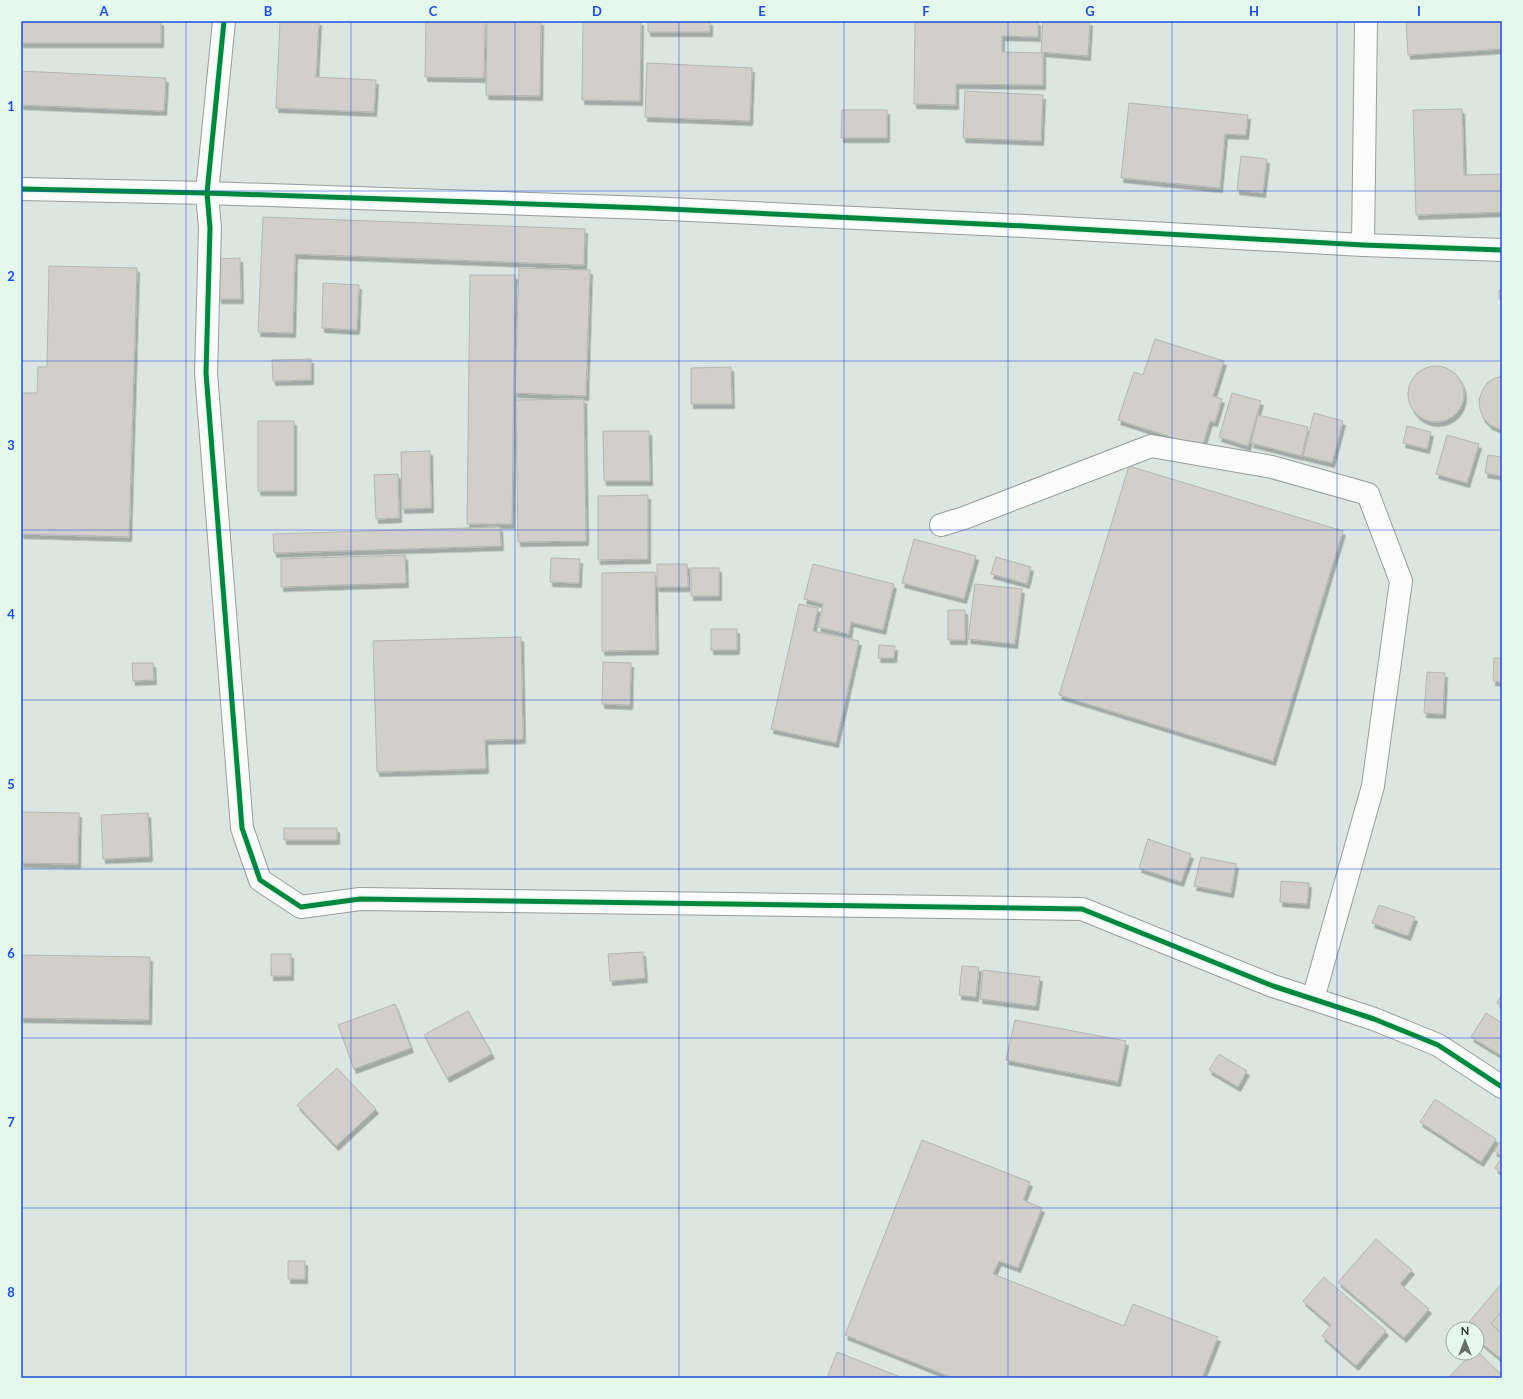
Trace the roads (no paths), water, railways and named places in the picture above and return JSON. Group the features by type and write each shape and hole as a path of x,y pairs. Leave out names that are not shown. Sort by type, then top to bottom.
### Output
{"street":[{"path":"224,21 207,193 210,228 206,373 242,828 260,880 301,907 360,899 1082,909 1273,986 1374,1019 1438,1045 1502,1087"},
{"path":"1363,245 1366,21"},
{"path":"21,189 207,193 662,209 1033,226 1363,245 1502,250"},
{"path":"941,525 964,518 1151,446 1272,467 1368,494 1401,581 1373,786 1313,999"}]}
